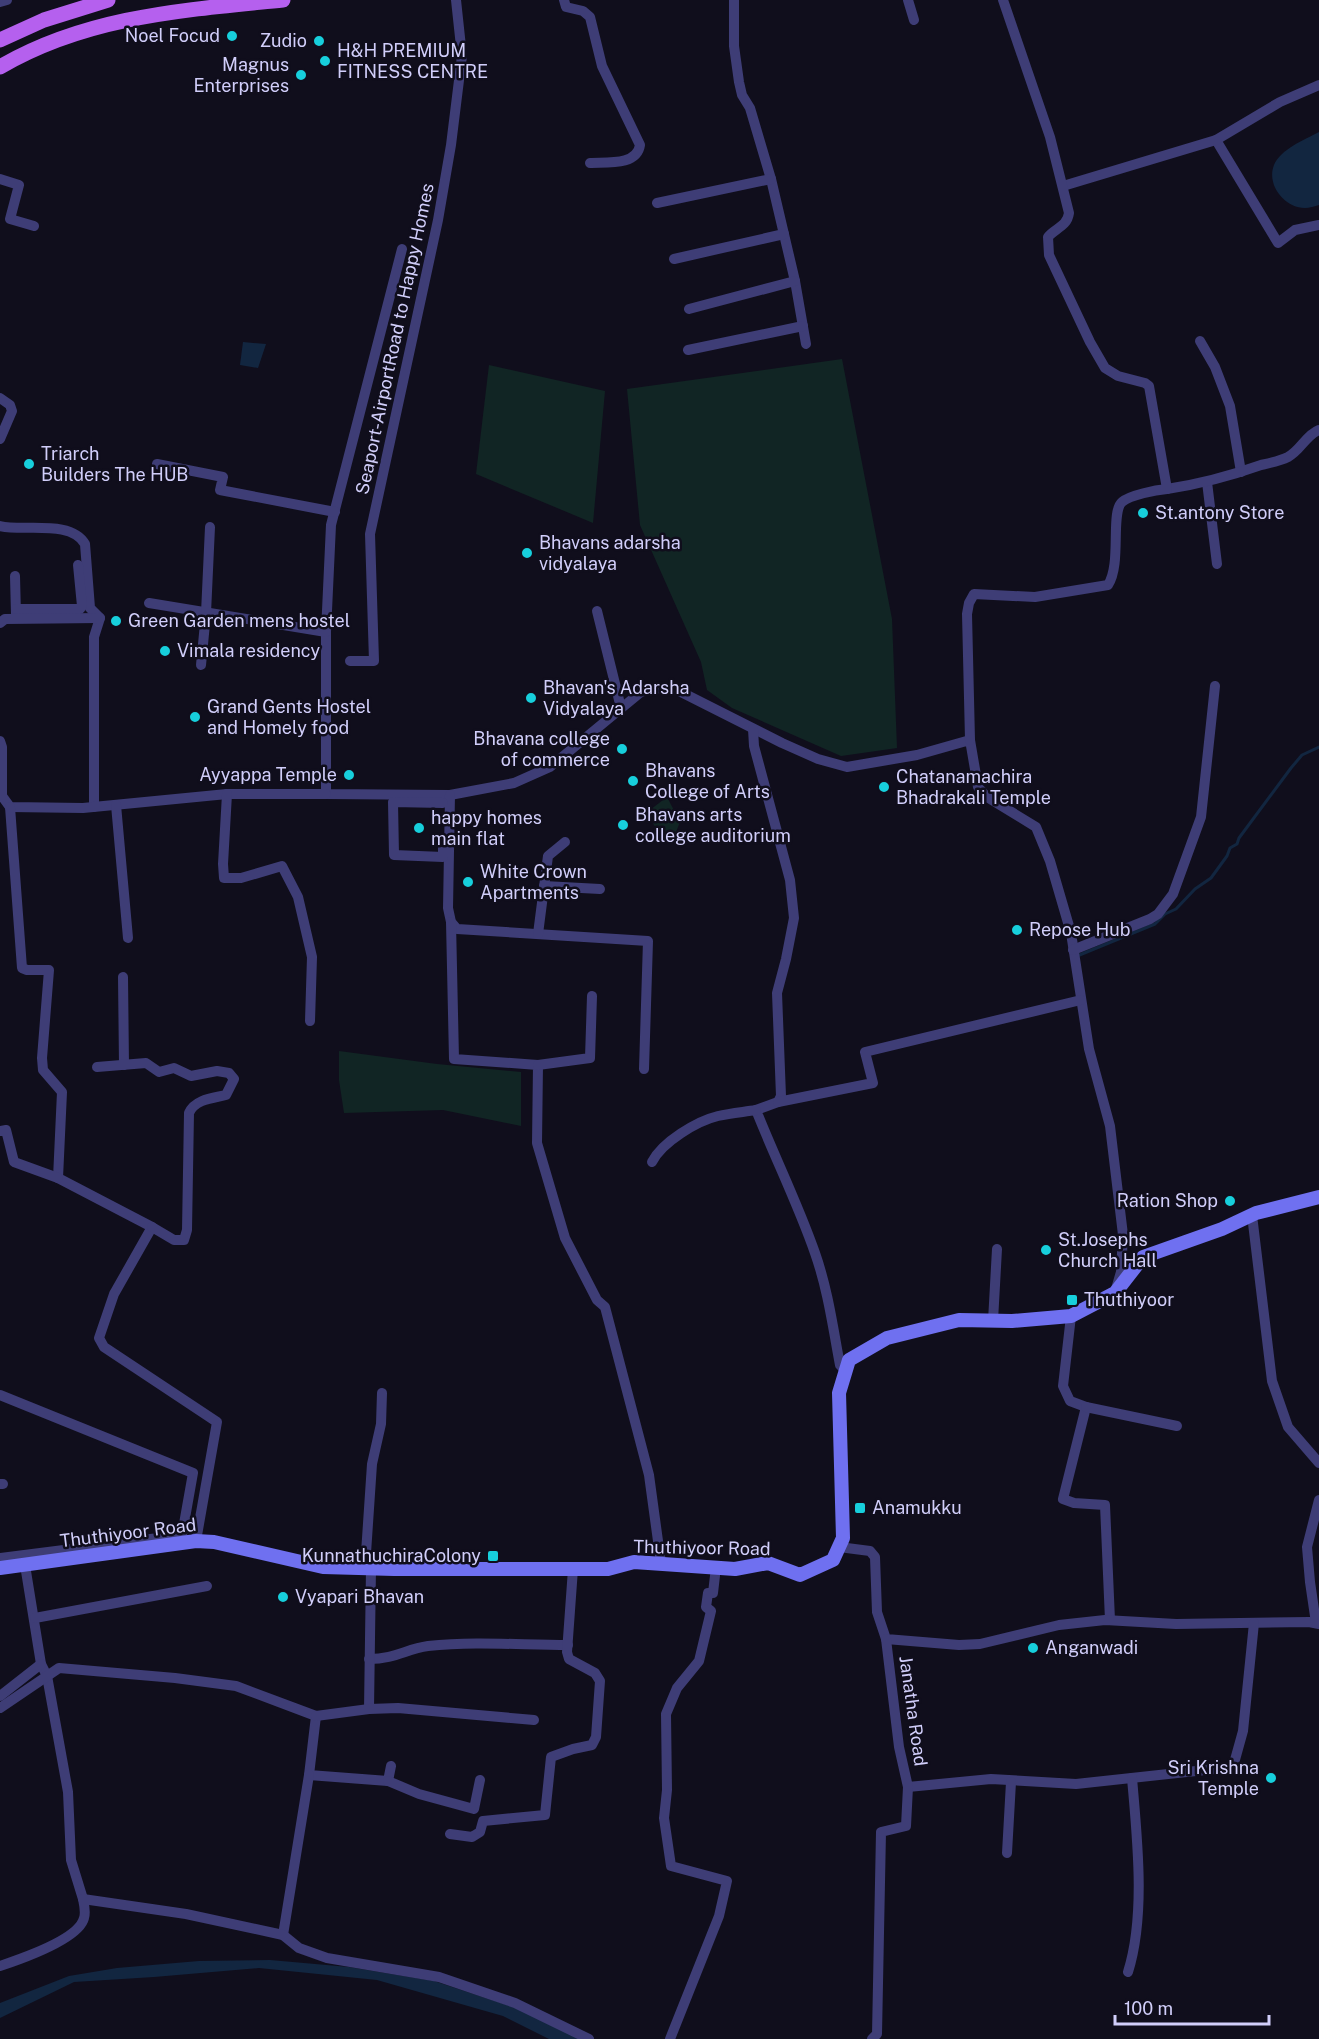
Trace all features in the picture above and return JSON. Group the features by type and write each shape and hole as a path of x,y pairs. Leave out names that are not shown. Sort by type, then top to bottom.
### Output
{"main road":[{"path":"0,40 44,20 108,0"},
{"path":"0,67 49,43 121,20 209,7 283,0"},
{"path":"839,1547 843,1538 839,1393 849,1360 887,1338 959,1320 1071,1316 1115,1293 1143,1257 1222,1229 1252,1215 1319,1197"},
{"name":"Thuthiyoor Road","path":"0,1568 196,1540 214,1542 322,1567 608,1569 634,1562 735,1569 768,1563 800,1575 833,1560 839,1547"}],"street":[{"path":"0,2 7,0"},
{"name":"Seaport-AirportRoad to Happy Homes","path":"350,662 374,661 370,534 438,220 451,145 462,56 456,0"},
{"path":"564,0 566,7 583,11 590,17 602,66 640,145 634,157 627,160 590,163"},
{"path":"734,0 735,46 739,82 742,95 750,108 771,179 795,281 806,344"},
{"path":"908,0 914,20"},
{"path":"1003,0 1050,137 1069,213 1068,220 1048,237 1049,255 1090,342 1105,368 1118,376 1149,386 1167,489"},
{"path":"1063,186 1216,140 1280,102 1319,85"},
{"path":"1216,140 1278,243 1295,230 1319,225"},
{"path":"0,179 19,184 10,219 34,226"},
{"path":"657,203 771,179"},
{"path":"674,258 784,234"},
{"path":"326,794 326,632 331,525 402,249"},
{"path":"689,309 795,281"},
{"path":"688,350 803,326"},
{"path":"1200,341 1215,367 1230,406 1241,472"},
{"path":"0,398 10,405 12,411 0,439"},
{"path":"1115,1293 1120,1272 1123,1235 1110,1126 1089,1049 1071,933 1050,861 1036,827 987,797 978,787 970,740 967,614 969,603 974,594 1035,597 1108,585 1113,577 1117,553 1118,508 1122,501 1135,496 1207,482 1288,457 1314,431 1319,430"},
{"path":"157,464 223,477 220,490 335,512"},
{"path":"1207,482 1217,564"},
{"path":"0,526 42,527 73,533 81,537 86,544 90,608 99,618"},
{"path":"201,665 210,527"},
{"path":"0,623 16,614 80,609 82,606 78,565"},
{"path":"15,576 16,614"},
{"path":"148,603 326,632"},
{"path":"597,611 621,708"},
{"path":"16,614 99,618"},
{"path":"94,807 94,637 99,618"},
{"path":"1073,950 1158,914 1173,894 1201,817 1215,686"},
{"path":"445,798 443,857 394,855 393,802 445,798 514,783 550,767 641,692 655,688 677,690 818,759 847,767 917,755 970,740"},
{"path":"753,729 754,746 790,880 794,918 777,993 782,1086 778,1102"},
{"path":"0,741 3,747 2,796 10,807 22,968 49,970 42,1058 43,1070 62,1092 58,1178"},
{"path":"10,807 94,807 227,794 326,794 445,798"},
{"path":"227,794 224,878 241,878 282,866 298,897 312,957 310,1021"},
{"path":"445,798 454,1059 538,1065 590,1058 591,996"},
{"path":"116,805 128,938"},
{"path":"538,934 548,856 565,842"},
{"path":"544,886 600,889"},
{"path":"451,922 457,929 648,941 644,1069"},
{"path":"123,977 124,1065"},
{"path":"652,1162 657,1152 697,1124 717,1116 756,1110 778,1102 873,1083 865,1052 1081,1000"},
{"path":"0,1131 6,1130 14,1162 58,1178 174,1240 184,1240 187,1230 189,1113 192,1107 201,1101 226,1095 234,1079 229,1073 217,1071 191,1076 174,1068 159,1072 146,1064 97,1067"},
{"path":"538,1065 537,1143 564,1238 597,1300 605,1307 649,1474 661,1563"},
{"path":"756,1110 777,1155 816,1254 828,1297 840,1365 846,1371"},
{"path":"1252,1215 1272,1381 1288,1427 1319,1463"},
{"path":"152,1227 114,1294 99,1338 104,1347 217,1422 196,1540"},
{"path":"993,1320 997,1249"},
{"path":"1071,1316 1063,1386 1070,1401 1086,1407 1177,1426"},
{"path":"369,1709 368,1568 372,1464 381,1424 382,1393"},
{"path":"0,1395 193,1473 183,1535 0,1558"},
{"path":"1086,1407 1063,1499 1074,1503 1105,1505 1110,1620"},
{"path":"886,1639 959,1645 980,1644 1059,1625 1110,1620 1176,1624 1318,1624 1310,1581 1307,1547 1319,1500"},
{"name":"Janatha Road","path":"839,1547 870,1551 875,1557 877,1612 886,1639 899,1747 908,1787 906,1826 882,1832 877,2034 872,2039"},
{"path":"0,1966 26,1957 77,1932 85,1917 83,1899 71,1860 68,1792 47,1676 41,1664 25,1565"},
{"path":"670,2039 719,1916 727,1881 671,1866 664,1818 667,1790 666,1714 677,1688 699,1661 711,1611 706,1607 708,1593 713,1593 716,1567"},
{"path":"450,1834 472,1838 480,1832 483,1821 545,1815 551,1757 591,1745 596,1737 600,1681 595,1673 569,1659 573,1569"},
{"path":"35,1618 207,1586"},
{"path":"908,1787 991,1779 1011,1782 1076,1784 1233,1767 1243,1731 1254,1623"},
{"path":"369,1659 386,1659 424,1647 458,1643 568,1645"},
{"path":"0,1696 41,1664"},
{"path":"0,1708 59,1668 236,1686 316,1716 369,1709 428,1710 534,1720"},
{"path":"284,1935 316,1716"},
{"path":"388,1782 391,1766"},
{"path":"309,1775 388,1782 419,1794 474,1809 480,1780"},
{"path":"1128,1972 1135,1952 1138,1930 1138,1843 1132,1778"},
{"path":"1007,1853 1011,1782"},
{"path":"83,1899 186,1914 284,1935 299,1948 327,1958 439,1977 515,2003 589,2039"}],"green space":[{"path":"842,359 892,619 897,748 841,756 732,708 707,690 701,662 640,525 627,389"},
{"path":"489,365 605,391 593,523 476,474"},
{"path":"667,797 680,822 676,832 662,837 646,813"},
{"path":"339,1051 521,1072 521,1126 443,1110 344,1113 339,1080"}],"water":[{"path":"1319,132 1319,205 1307,208 1298,207 1284,200 1275,187 1272,173 1274,165 1287,150"},
{"path":"243,342 266,344 258,368 240,365"},
{"path":"270,1960 349,1967 434,1981 519,2009 580,2039 549,2039 503,2016 377,1980 259,1968 74,1982 0,2018 0,2003 69,1976 117,1968 199,1961"}],"waterway":[{"path":"1077,956 1155,924 1165,914 1176,909 1195,889 1211,878 1230,848 1237,844 1239,838 1302,755 1319,747"}],"place":[{"name":"Noel Focud","path":"232,36"},
{"name":"Zudio","path":"319,41"},
{"name":"H&H PREMIUM FITNESS CENTRE","path":"325,61"},
{"name":"Magnus Enterprises","path":"301,75"},
{"name":"Triarch Builders The HUB","path":"29,464"},
{"name":"St.antony Store","path":"1143,513"},
{"name":"Bhavans adarsha vidyalaya","path":"527,553"},
{"name":"Green Garden mens hostel","path":"116,621"},
{"name":"Vimala residency","path":"165,651"},
{"name":"Bhavan's Adarsha Vidyalaya","path":"531,698"},
{"name":"Grand Gents Hostel and Homely food","path":"195,717"},
{"name":"Bhavana college of commerce","path":"622,749"},
{"name":"Ayyappa Temple","path":"349,775"},
{"name":"Bhavans College of Arts","path":"633,781"},
{"name":"Chatanamachira Bhadrakali Temple","path":"884,787"},
{"name":"Bhavans arts college auditorium","path":"623,825"},
{"name":"happy homes main flat","path":"419,828"},
{"name":"White Crown Apartments","path":"468,882"},
{"name":"Repose Hub","path":"1017,930"},
{"name":"Ration Shop","path":"1230,1201"},
{"name":"St.Josephs Church Hall","path":"1046,1250"},
{"name":"Thuthiyoor","path":"1072,1300"},
{"name":"Anamukku","path":"860,1508"},
{"name":"KunnathuchiraColony","path":"493,1556"},
{"name":"Vyapari Bhavan","path":"283,1597"},
{"name":"Anganwadi","path":"1033,1648"},
{"name":"Sri Krishna Temple","path":"1271,1778"}]}
